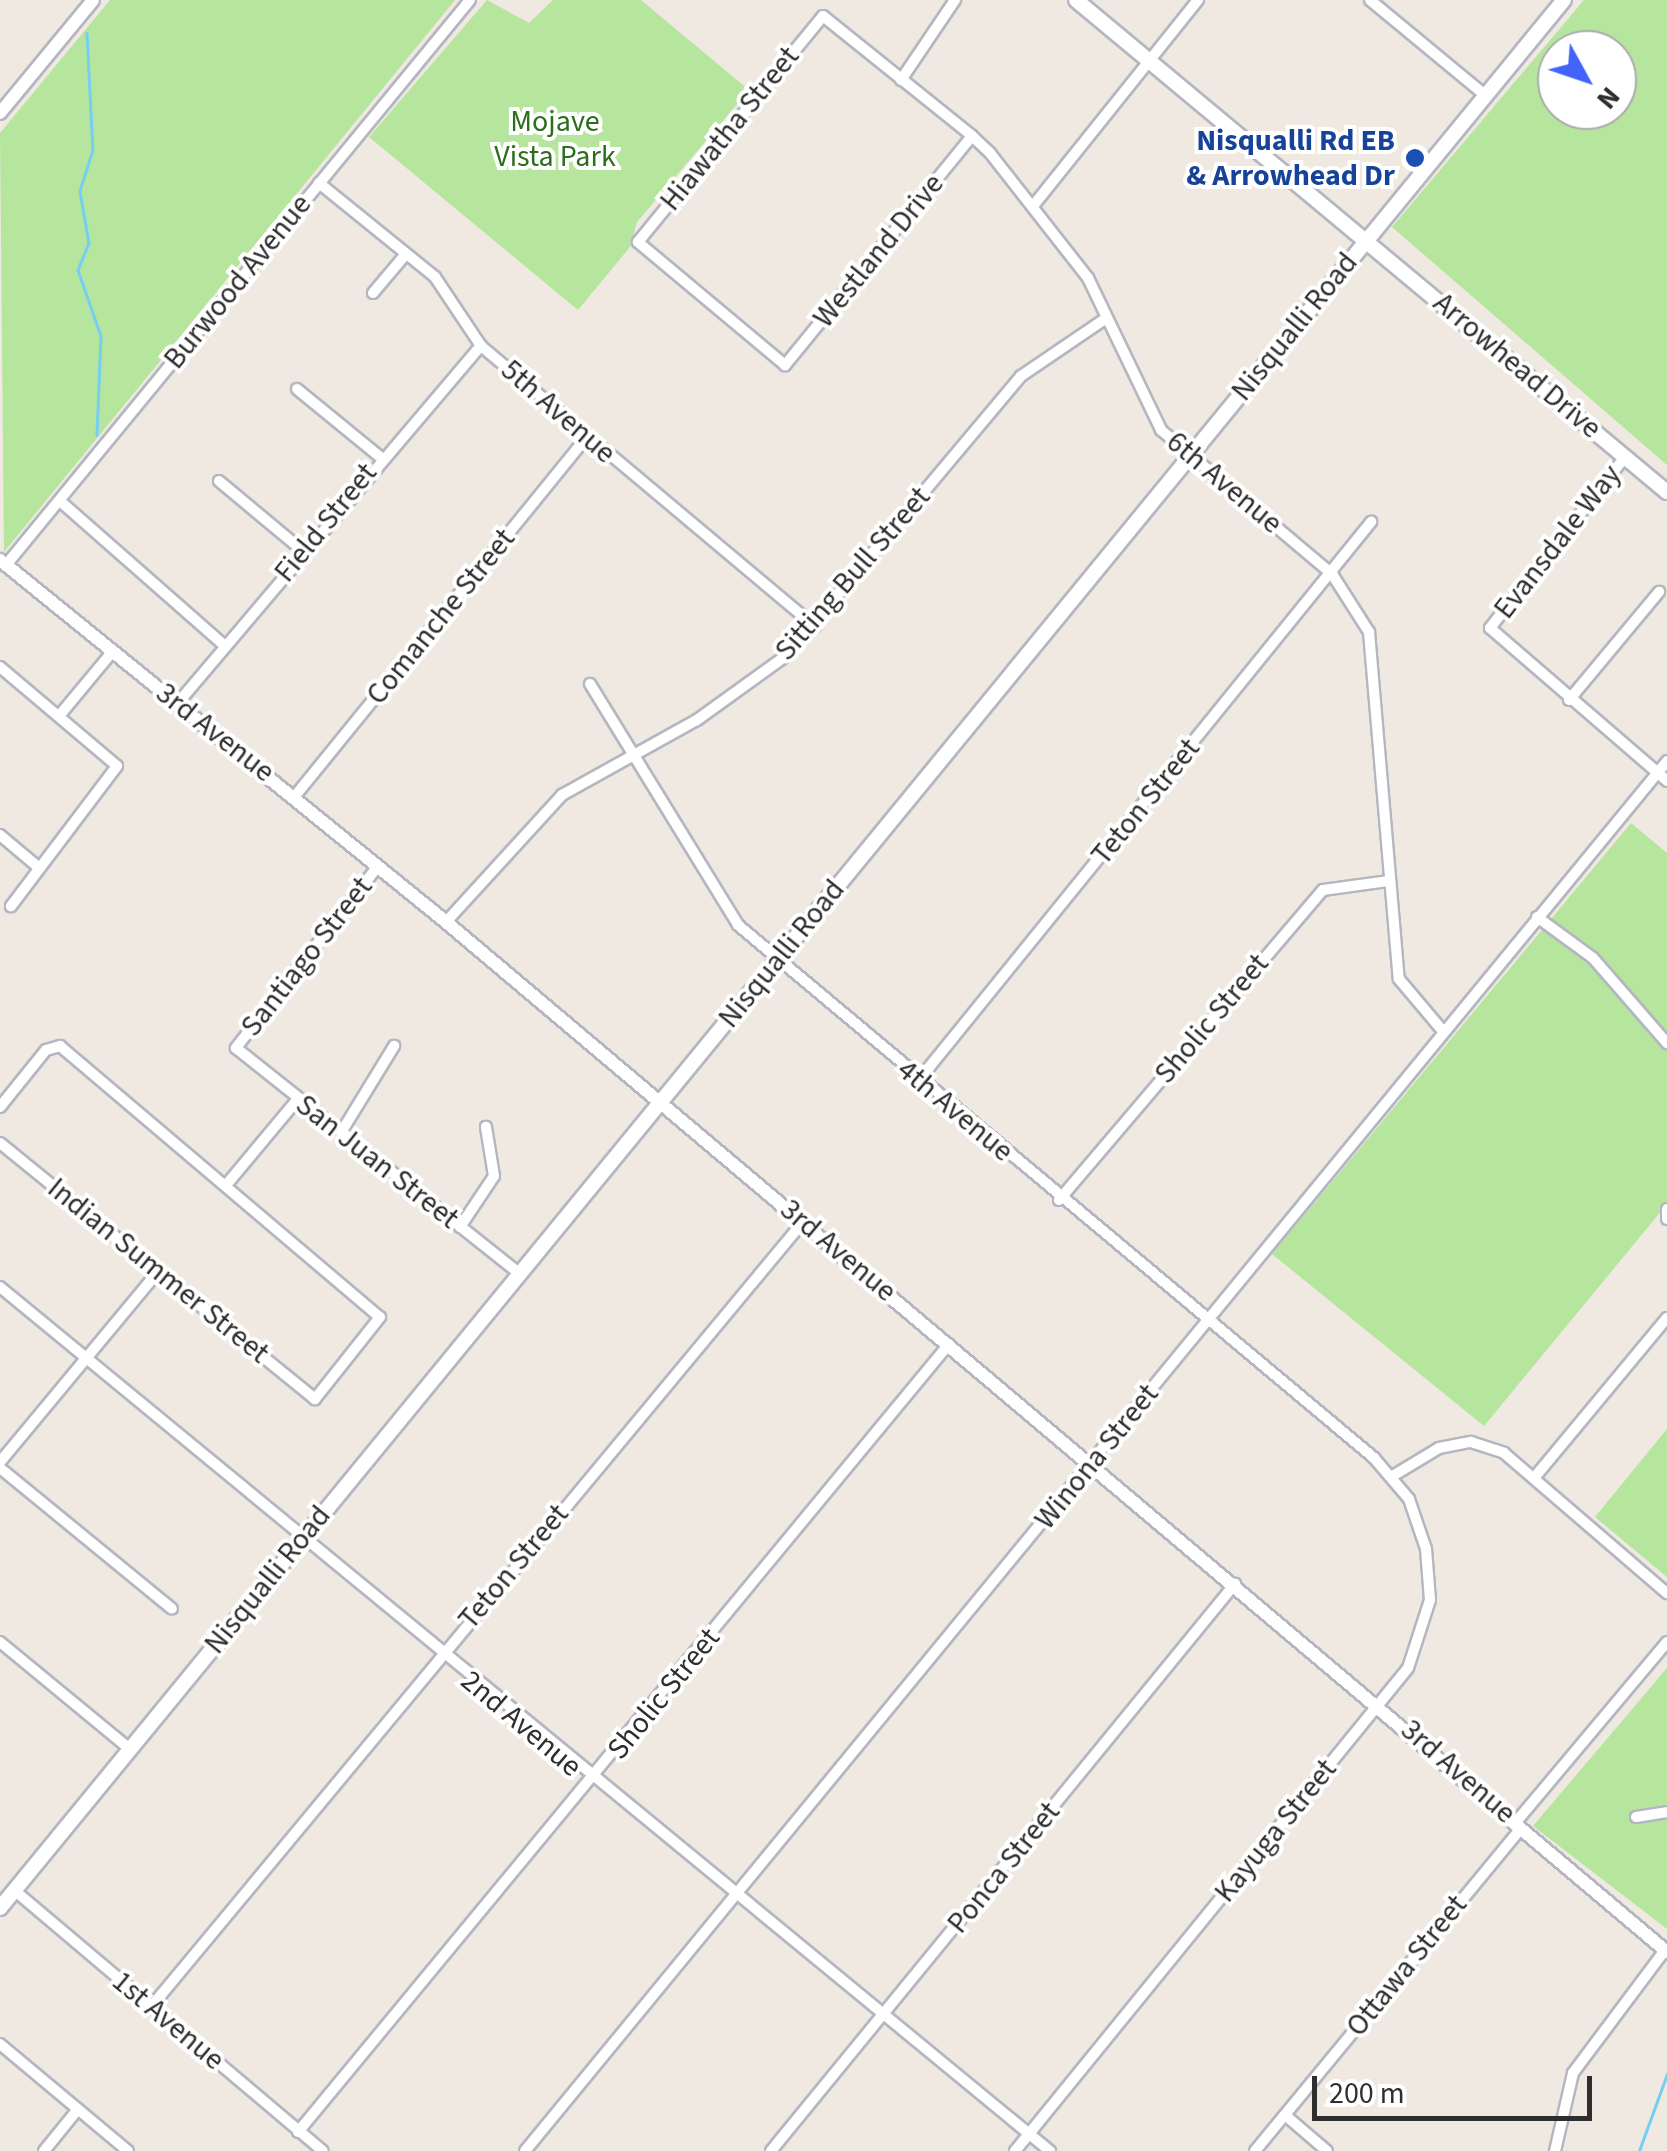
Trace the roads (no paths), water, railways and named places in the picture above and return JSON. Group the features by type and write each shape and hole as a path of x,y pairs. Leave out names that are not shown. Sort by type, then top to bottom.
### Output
{"main road":[{"name":"Arrowhead Drive","path":"1076,0 1667,492"},
{"name":"Nisqualli Road","path":"0,1908 1564,0"}],"street":[{"path":"3,104 93,0"},
{"name":"Burwood Avenue","path":"3,562 60,502 470,0"},
{"path":"901,80 955,0"},
{"path":"1034,206 1198,0"},
{"path":"1370,0 1486,96"},
{"name":"6th Avenue","path":"823,16 972,136 1034,206 1088,278 1104,320 1160,430 1332,574 1370,632 1378,674 1389,881 1399,979 1442,1030"},
{"name":"Hiawatha Street","path":"785,365 638,242 823,16"},
{"name":"Westland Drive","path":"785,365 972,136"},
{"name":"5th Avenue","path":"319,183 454,297 481,346 586,438 815,626"},
{"path":"374,293 406,254"},
{"name":"Sitting Bull Street","path":"446,922 534,818 741,690 815,626 1020,376 1104,320"},
{"name":"Field Street","path":"177,704 380,457 481,346"},
{"path":"297,389 380,457"},
{"name":"Comanche Street","path":"295,796 586,438"},
{"name":"Evansdale Way","path":"1568,700 1490,628 1625,456"},
{"path":"220,481 303,552"},
{"path":"60,502 225,646"},
{"name":"Teton Street","path":"918,1080 1371,522"},
{"name":"3rd Avenue","path":"3,562 446,922 1380,1704 1666,1951"},
{"path":"1659,592 1568,700 1662,777"},
{"path":"59,716 113,651"},
{"path":"0,667 117,766 37,866 11,906"},
{"name":"4th Avenue","path":"590,684 719,905 918,1080 1391,1477"},
{"name":"Winona Street","path":"526,2151 1092,1464 1442,1030 1662,777 1667,762"},
{"path":"0,835 37,866"},
{"name":"Santiago Street","path":"236,1048 378,866"},
{"name":"Sholic Street","path":"1059,1200 1322,890 1389,881"},
{"path":"1537,917 1592,958 1667,1043"},
{"path":"0,1107 53,1046 227,1184 297,1100"},
{"path":"342,1131 394,1046"},
{"name":"San Juan Street","path":"236,1048 520,1274"},
{"path":"460,1226 494,1176 486,1127"},
{"name":"Indian Summer Street","path":"0,1143 316,1400 380,1317 227,1184"},
{"name":"Teton Street","path":"151,2007 803,1222"},
{"path":"158,1272 0,1465 172,1609"},
{"name":"2nd Avenue","path":"0,1288 592,1783 740,1894 1050,2151"},
{"path":"1534,1478 1667,1318"},
{"name":"Sholic Street","path":"298,2132 592,1783 949,1344"},
{"path":"1391,1477 1439,1448 1471,1442 1534,1478 1667,1593"},
{"name":"Kayuga Street","path":"1015,2151 1380,1704 1416,1653 1430,1600 1423,1537 1391,1477"},
{"name":"Ponca Street","path":"771,2151 1235,1584"},
{"name":"Ottawa Street","path":"1255,2151 1667,1642"},
{"path":"3,1649 130,1749"},
{"path":"1636,1817 1667,1812"},
{"name":"1st Avenue","path":"14,1890 323,2151"},
{"path":"1555,2151 1573,2073 1666,1951"},
{"path":"0,2044 128,2151"},
{"path":"44,2151 78,2109"},
{"path":"1285,2115 1327,2151"}],"waterway":[{"path":"87,33 93,150 80,191 89,243 78,270 101,336 97,435"},
{"path":"1639,2151 1667,2074"}],"place":[{"name":"Nisqualli Rd EB & Arrowhead Dr","path":"1415,158"}],"park label":[{"name":"Mojave Vista Park","path":"555,139"}]}
